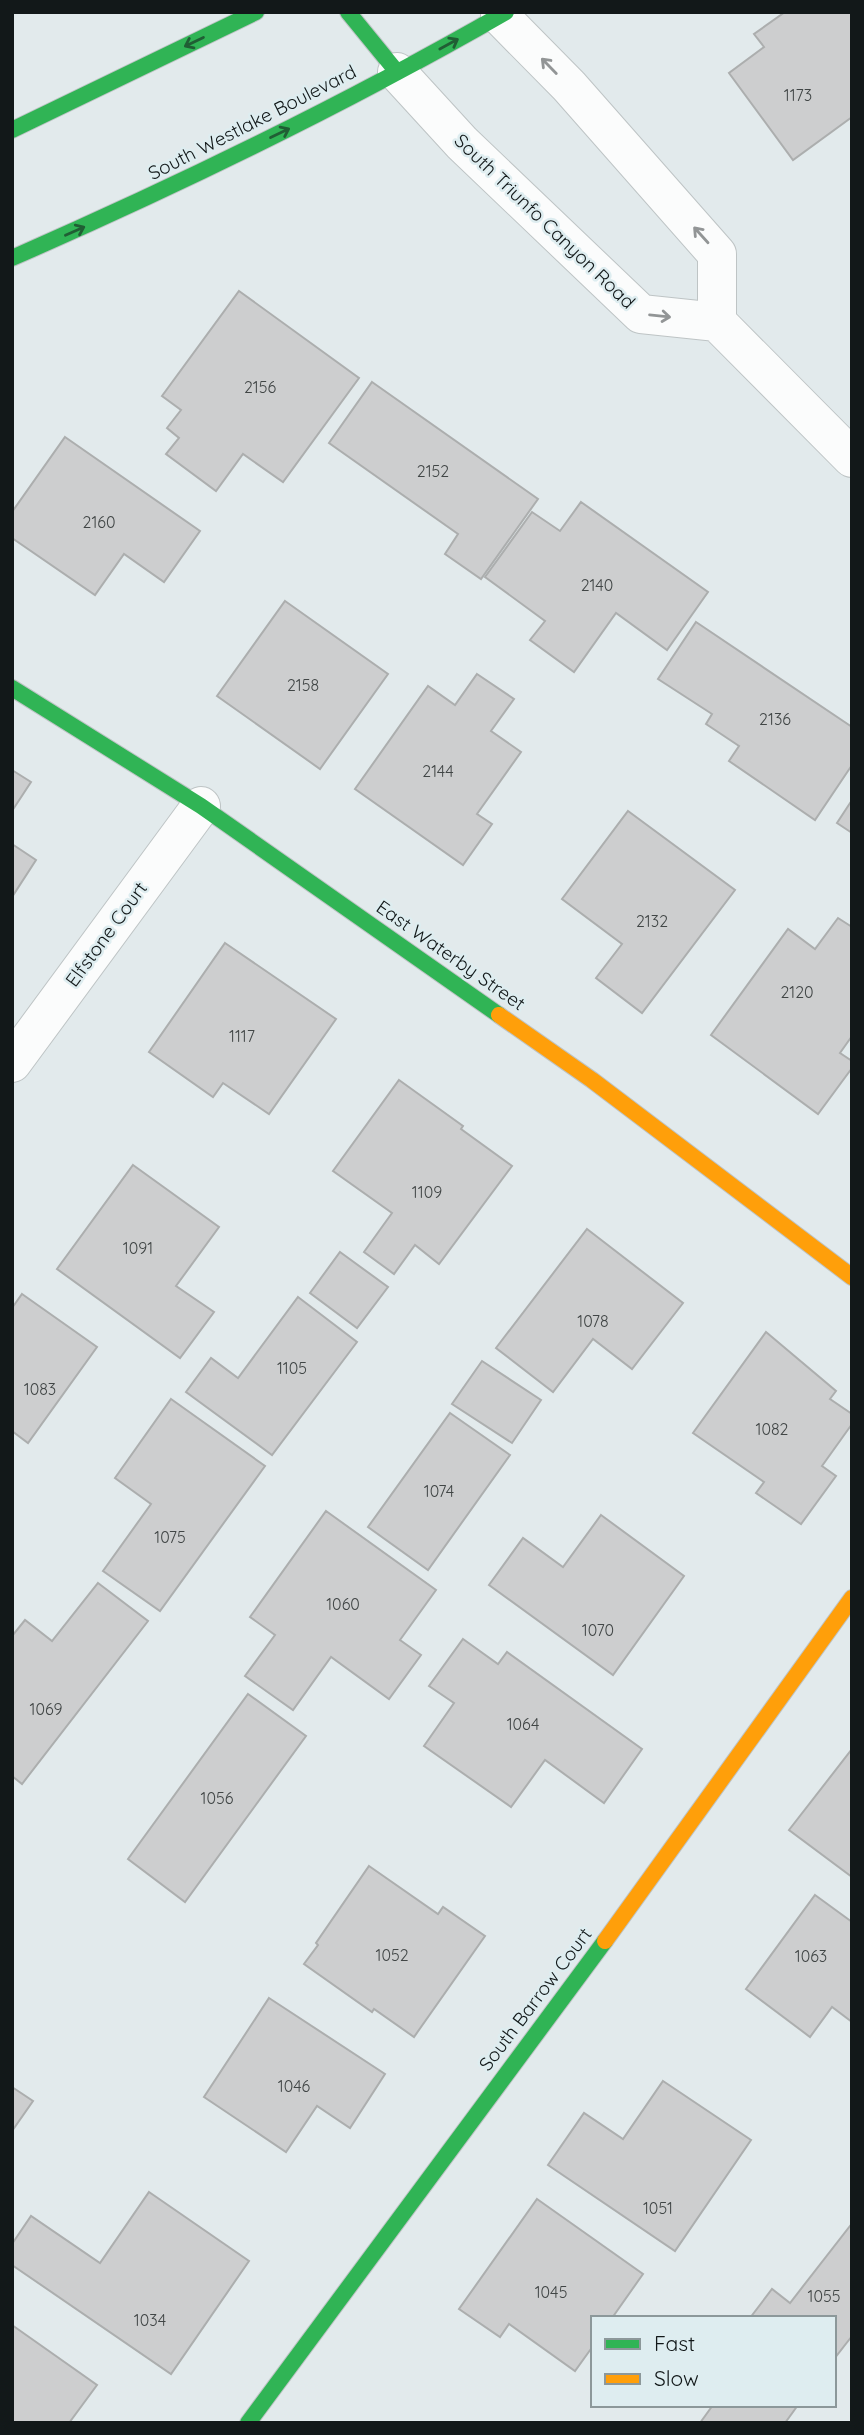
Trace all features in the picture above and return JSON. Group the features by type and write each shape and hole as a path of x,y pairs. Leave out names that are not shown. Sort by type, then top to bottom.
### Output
{"street":[{"path":"12,130 256,12"},
{"path":"348,12 397,72"},
{"path":"501,13 717,254 717,322 852,458"},
{"name":"South Westlake Boulevard","path":"12,258 144,201 397,72 501,13"},
{"name":"South Triunfo Canyon Road","path":"397,72 463,143 641,314 717,322"},
{"name":"East Waterby Street","path":"12,688 201,806 592,1080 852,1277"},
{"name":"Elfstone Court","path":"12,1063 201,806"},
{"name":"South Barrow Court","path":"248,2423 355,2275 579,1977 852,1598"}],"building":[{"path":"785,12 852,12 852,117 793,160 729,73 764,47 754,34"},
{"path":"239,291 359,378 283,482 243,454 216,491 166,454 179,438 167,428 181,410 162,396"},
{"path":"372,382 538,499 481,579 445,554 458,534 329,443"},
{"path":"65,437 200,531 164,582 124,554 95,595 12,538 12,512"},
{"path":"581,502 708,592 667,650 616,613 574,672 530,640 545,621 485,577 532,512 560,531"},
{"path":"285,601 388,674 320,769 217,696"},
{"path":"696,622 852,727 852,765 815,820 729,761 739,746 706,724 712,714 658,679"},
{"path":"477,674 514,699 491,731 521,752 477,814 492,824 463,865 355,789 428,686 455,705"},
{"path":"12,770 31,782 12,811"},
{"path":"852,800 852,833 837,823"},
{"path":"628,811 735,890 642,1013 596,978 622,944 562,899"},
{"path":"12,844 36,860 12,897"},
{"path":"838,918 852,927 852,1036 840,1053 852,1061 852,1068 818,1114 711,1035 788,929 815,949"},
{"path":"225,943 336,1019 269,1114 223,1083 213,1097 149,1052"},
{"path":"399,1080 463,1126 461,1129 512,1166 439,1264 415,1245 394,1274 364,1252 392,1213 333,1171"},
{"path":"133,1165 219,1227 176,1286 214,1312 180,1358 57,1269"},
{"path":"587,1229 683,1303 632,1369 593,1339 553,1392 496,1348"},
{"path":"340,1252 388,1287 357,1328 310,1293"},
{"path":"22,1294 97,1347 28,1443 12,1431 12,1308"},
{"path":"298,1297 357,1342 272,1455 186,1392 211,1358 238,1378"},
{"path":"766,1332 836,1391 830,1399 852,1414 852,1424 822,1466 836,1476 801,1524 756,1493 764,1482 693,1433"},
{"path":"482,1361 541,1400 512,1443 452,1404"},
{"path":"171,1399 265,1466 160,1611 103,1571 151,1504 115,1478"},
{"path":"450,1413 510,1455 428,1570 368,1527"},
{"path":"326,1511 436,1590 400,1640 421,1655 389,1699 331,1657 293,1710 245,1676 275,1635 250,1617"},
{"path":"601,1515 684,1576 613,1675 489,1585 523,1538 563,1567"},
{"path":"98,1583 148,1621 22,1784 12,1776 12,1636 25,1620 52,1641"},
{"path":"463,1639 498,1664 507,1652 642,1749 604,1803 545,1760 511,1807 424,1746 454,1703 429,1686"},
{"path":"248,1694 306,1736 185,1902 128,1859"},
{"path":"852,1749 852,1877 789,1830"},
{"path":"369,1866 438,1914 443,1907 485,1936 414,2037 374,2009 372,2012 304,1964"},
{"path":"815,1895 852,1922 852,2022 832,2007 810,2037 746,1989"},
{"path":"269,1998 385,2074 350,2128 317,2106 286,2152 204,2097"},
{"path":"663,2081 751,2140 675,2251 548,2165 584,2113 623,2139"},
{"path":"12,2087 33,2101 12,2131"},
{"path":"149,2192 249,2261 171,2374 12,2265 12,2244 31,2216 100,2263"},
{"path":"537,2199 643,2274 613,2316 591,2316 591,2349 575,2371 509,2324 500,2337 459,2309"},
{"path":"850,2226 852,2336 836,2356 836,2316 752,2316 772,2289 790,2303"},
{"path":"12,2325 97,2385 69,2423 12,2423"},
{"path":"712,2407 797,2407 785,2423 700,2423"}],"traffic: fast":[{"path":"12,130 256,12"},
{"path":"348,12 397,72"},
{"path":"12,258 262,142 385,79 506,12"},
{"path":"12,688 201,806 499,1015"},
{"path":"248,2423 605,1941"}],"traffic: slow":[{"path":"499,1015 592,1080 852,1277"},
{"path":"605,1941 852,1598"}]}
